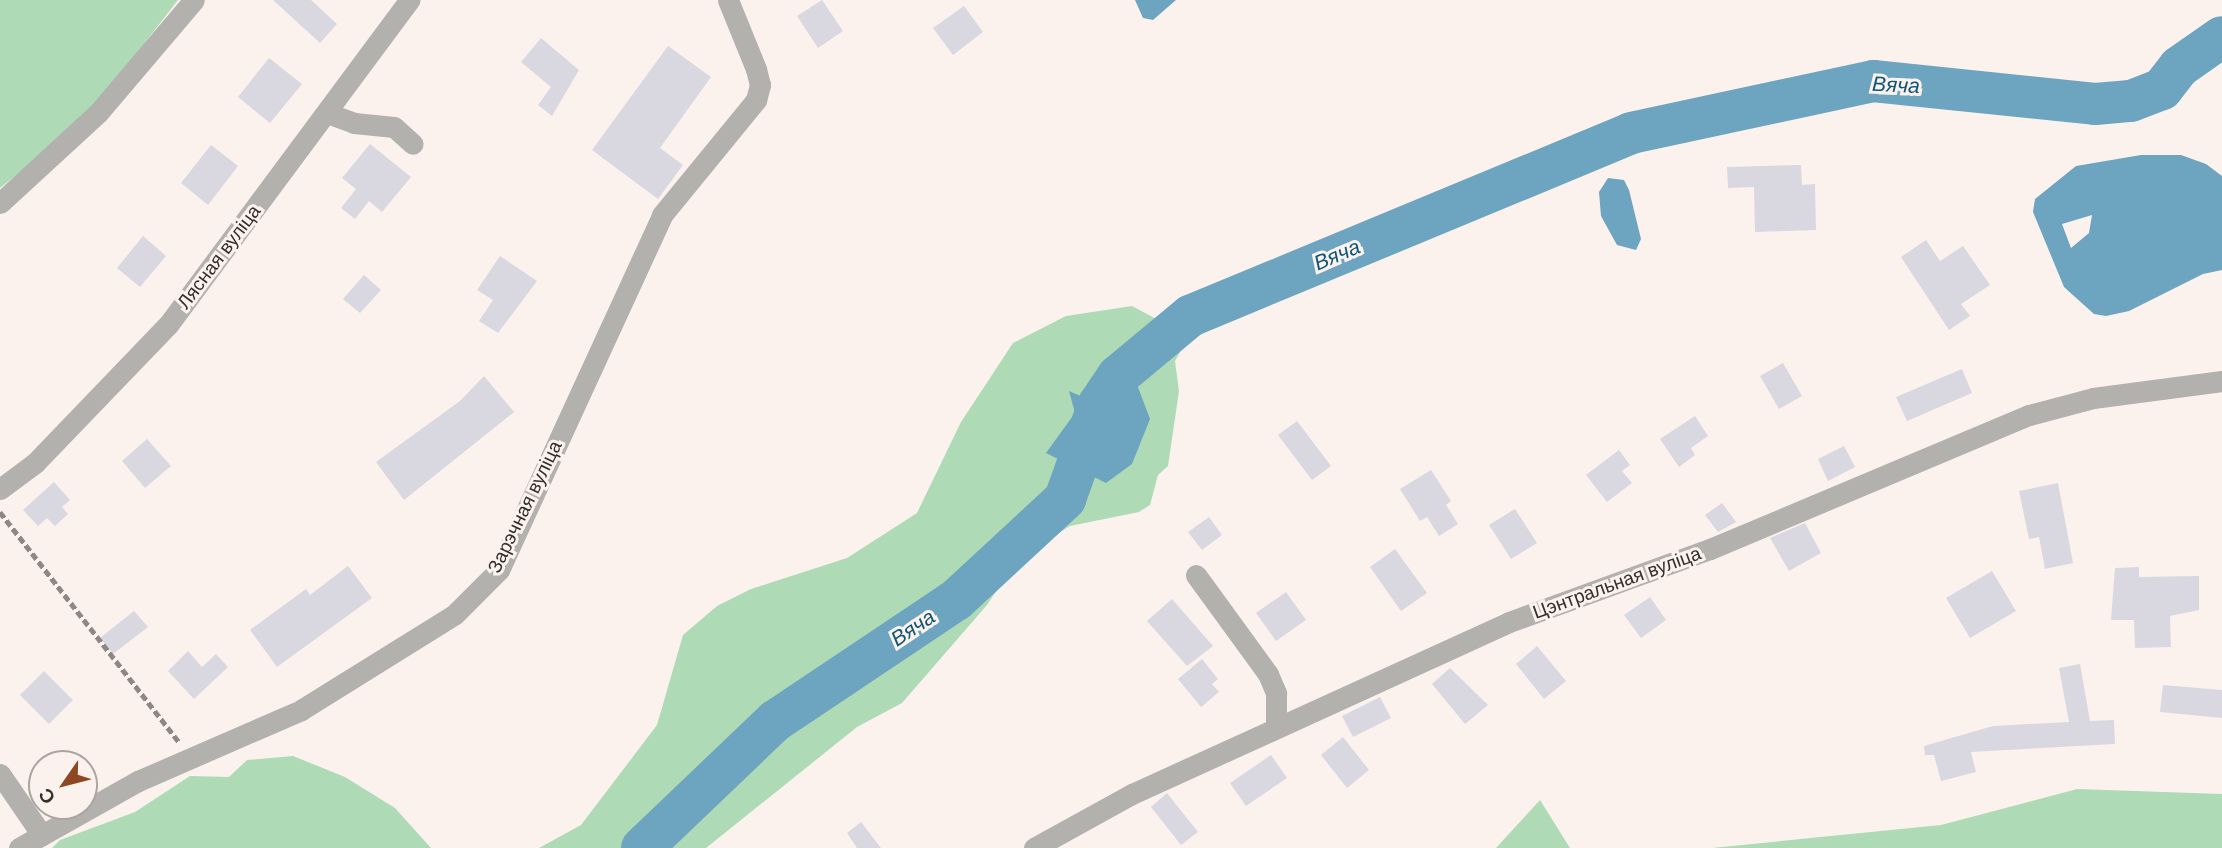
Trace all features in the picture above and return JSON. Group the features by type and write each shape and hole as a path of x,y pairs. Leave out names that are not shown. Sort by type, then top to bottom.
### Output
{"street":[{"path":"0,203 98,113 194,0"},
{"name":"Лясная вуліца","path":"0,489 35,463 168,325 409,0"},
{"name":"Зарэчная вуліца","path":"19,848 191,757 300,710 455,614 499,570 662,215 756,100 760,85 739,4"},
{"path":"327,113 354,123 394,127 413,144"},
{"name":"Цэнтральная вуліца","path":"1034,848 1132,794 1509,622 1710,549 2029,415 2093,398 2222,381"},
{"path":"1196,575 1268,674 1276,693 1276,727"},
{"path":"0,774 43,835"}],"path":[{"path":"0,512 191,757"}],"green space":[{"path":"0,0 178,0 84,121 0,188"},
{"path":"1132,306 1162,322 1182,338 1183,347 1175,361 1179,391 1168,466 1158,475 1150,505 1139,512 1070,526 1019,557 987,605 902,703 857,727 706,848 539,848 581,825 657,725 683,635 717,606 751,589 847,558 917,513 961,422 1013,343 1066,316"},
{"path":"293,756 345,777 395,808 431,848 52,848 60,840 135,812 190,776 229,777 247,760"},
{"path":"2077,789 2222,794 2222,848 1712,848 1941,825"},
{"path":"1540,800 1570,848 1496,848"}],"water":[{"path":"1135,0 1176,0 1153,20 1143,18"},
{"path":"2141,155 2181,155 2206,164 2222,176 2222,270 2203,274 2129,311 2106,316 2094,314 2064,287 2033,212 2035,199 2076,166","holes":["2092,215 2089,233 2071,248 2062,224"]},
{"path":"1608,178 1624,180 1629,190 1641,239 1636,250 1617,245 1601,216 1599,192"},
{"path":"1118,376 1136,382 1150,419 1132,464 1106,483 1046,453 1075,413 1069,391 1099,404"}],"building":[{"path":"273,0 311,0 337,24 320,43"},
{"path":"822,0 843,31 818,48 797,16"},
{"path":"964,6 983,32 953,55 933,28"},
{"path":"541,38 579,70 552,116 538,105 551,87 521,62"},
{"path":"668,46 711,77 660,148 683,165 658,199 592,150"},
{"path":"269,58 302,84 270,123 238,97"},
{"path":"370,144 411,177 382,212 369,201 355,219 341,208 356,189 342,178"},
{"path":"211,145 238,166 208,205 181,183"},
{"path":"1801,165 1802,185 1815,184 1816,230 1755,232 1754,187 1728,188 1727,167"},
{"path":"143,236 166,256 140,287 117,268"},
{"path":"1926,240 1940,261 1963,246 1990,285 1961,304 1970,316 1949,330 1901,257"},
{"path":"500,256 537,281 498,333 479,321 493,300 477,290"},
{"path":"364,275 381,290 360,313 343,299"},
{"path":"1783,363 1802,396 1779,409 1760,376"},
{"path":"1962,369 1972,393 1907,421 1896,397"},
{"path":"484,376 514,412 404,500 376,462 460,401"},
{"path":"1695,416 1708,436 1691,448 1695,455 1679,467 1660,439"},
{"path":"1297,421 1331,466 1312,480 1278,435"},
{"path":"147,439 171,466 145,488 122,461"},
{"path":"1844,446 1855,467 1828,481 1818,459"},
{"path":"1619,450 1630,465 1622,471 1632,483 1607,502 1586,475"},
{"path":"1431,470 1451,501 1446,505 1458,524 1439,536 1427,517 1420,521 1400,489"},
{"path":"54,482 70,500 62,507 68,514 55,526 47,518 38,526 23,510"},
{"path":"2058,483 2073,563 2045,569 2039,537 2029,539 2019,491"},
{"path":"1722,503 1736,522 1718,532 1705,515"},
{"path":"1515,509 1537,543 1511,559 1489,525"},
{"path":"1209,517 1222,535 1202,550 1188,532"},
{"path":"1805,523 1821,553 1789,571 1770,538"},
{"path":"1395,549 1427,593 1401,611 1370,567"},
{"path":"348,566 372,598 277,667 250,630 306,589 310,595"},
{"path":"2139,567 2139,577 2199,576 2199,610 2170,616 2171,647 2135,648 2134,620 2111,620 2115,568"},
{"path":"1992,571 2016,611 1970,638 1946,598"},
{"path":"1286,592 1306,620 1276,641 1256,613"},
{"path":"1650,597 1666,620 1641,638 1624,615"},
{"path":"1172,599 1213,646 1187,666 1147,621"},
{"path":"134,611 148,627 113,654 100,638"},
{"path":"1537,646 1566,681 1544,699 1516,664"},
{"path":"188,651 202,667 216,654 228,667 194,699 168,671"},
{"path":"1202,659 1218,679 1212,684 1219,692 1201,707 1178,679"},
{"path":"2080,664 2090,721 2114,720 2115,744 1971,752 1976,772 1941,781 1934,755 1925,755 1924,746 1993,726 2069,722 2059,668"},
{"path":"1450,668 1488,705 1465,724 1432,684"},
{"path":"44,671 73,700 49,724 20,695"},
{"path":"2163,685 2222,690 2222,718 2160,712"},
{"path":"1380,697 1391,718 1353,737 1342,716"},
{"path":"1343,737 1369,770 1347,788 1321,755"},
{"path":"1271,755 1287,778 1246,806 1230,783"},
{"path":"1167,793 1198,832 1181,845 1151,807"},
{"path":"861,822 881,848 857,848 847,833"}],"waterway":[{"name":"Вяча","path":"642,848 775,721 956,600 1065,499 1099,404 1118,376 1190,316 1631,133 1873,81 2095,104 2131,101 2162,89 2179,67 2222,37"}]}
